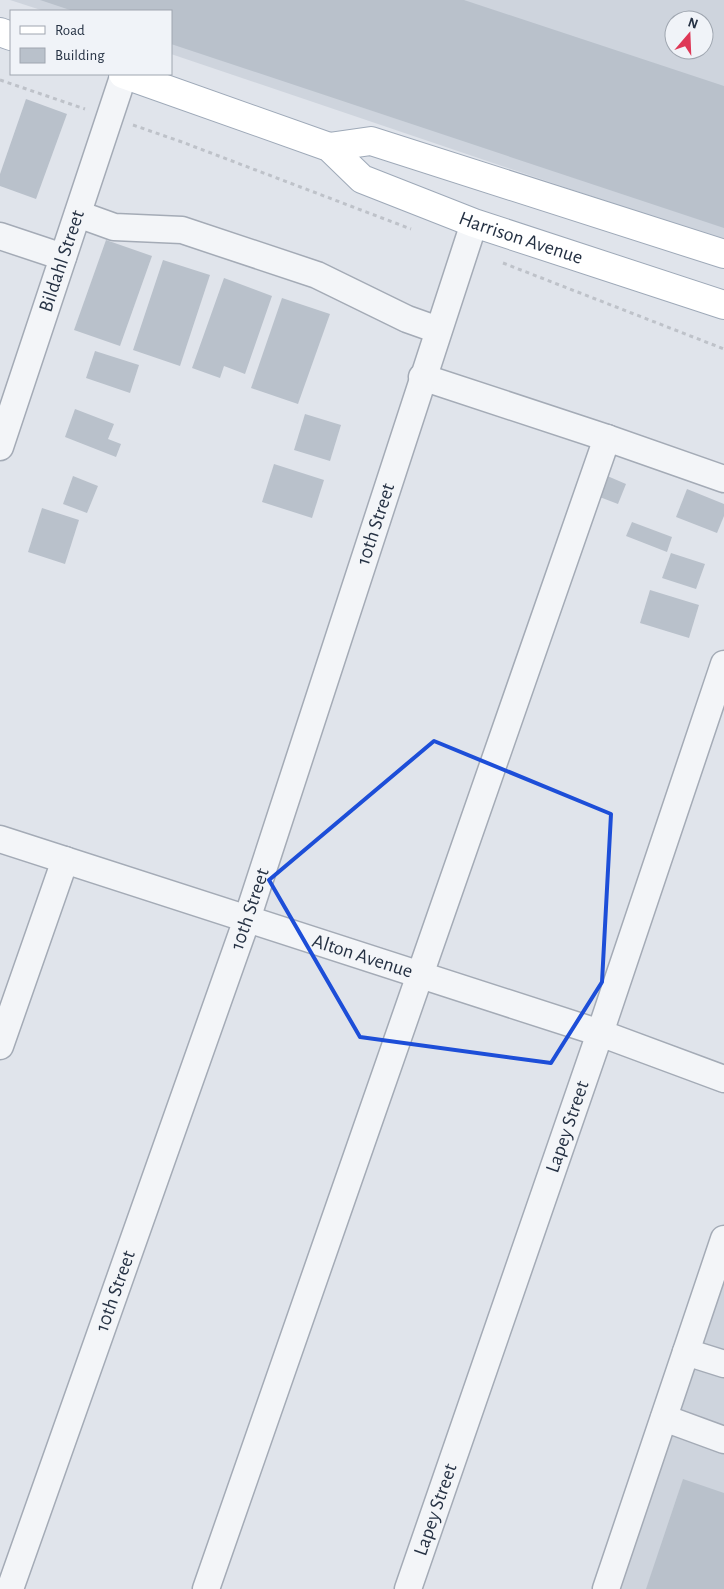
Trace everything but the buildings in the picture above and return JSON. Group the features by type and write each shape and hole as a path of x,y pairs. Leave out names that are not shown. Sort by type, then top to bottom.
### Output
{"main road":[{"name":"Harrison Avenue","path":"126,75 329,147 362,179 474,223 724,305"},
{"name":"Harrison Avenue","path":"329,147 372,141 724,254"}],"street":[{"name":"Bildahl Street","path":"0,447 123,75"},
{"path":"78,214 114,227 182,230 317,275 407,319 438,330"},
{"name":"10th Street","path":"10,1589 247,920 422,377 474,223"},
{"path":"0,236 63,257"},
{"path":"422,377 608,438 724,479"},
{"path":"206,1589 608,438"},
{"name":"Lapey Street","path":"408,1589 600,1033 724,664"},
{"name":"Alton Avenue","path":"0,839 600,1033 724,1079"},
{"path":"0,1046 65,860"},
{"path":"606,1589 724,1239"},
{"path":"686,1352 724,1364"},
{"path":"664,1418 724,1440"}],"path":[{"path":"0,80 182,142 419,232"},
{"path":"502,262 724,349"}],"highlighted area":[{"path":"434,741 611,814 602,982 551,1063 360,1037 269,880"}],"shaded area":[{"path":"10,0 724,0 724,241 172,54 172,10 41,10"},
{"path":"724,1263 724,1589 615,1589"}]}
